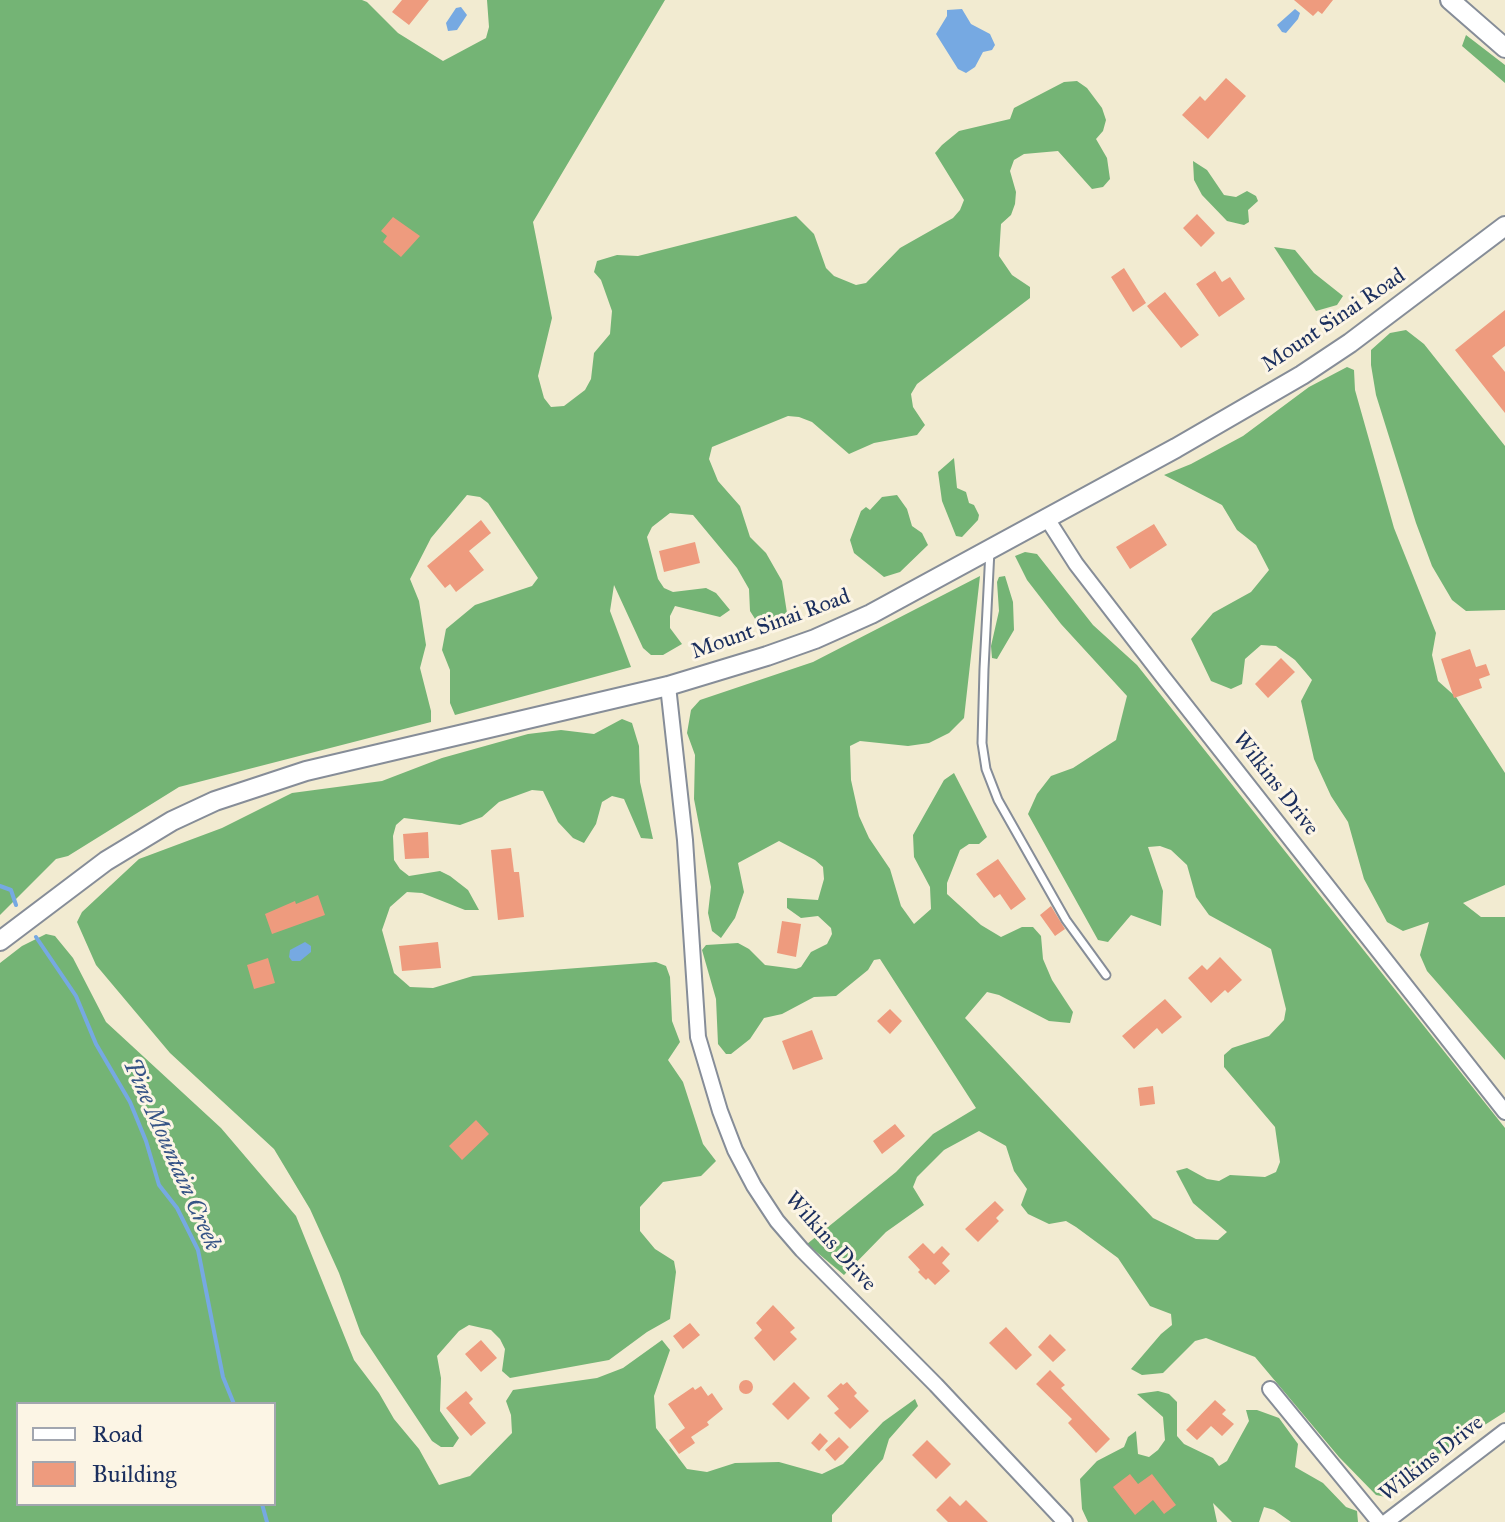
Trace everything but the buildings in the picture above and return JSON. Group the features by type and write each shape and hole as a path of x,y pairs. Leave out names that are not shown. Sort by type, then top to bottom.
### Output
{"street":[{"path":"1450,0 1505,48"},
{"name":"Mount Sinai Road","path":"0,941 106,861 172,821 215,801 306,771 668,686 756,660 815,639 871,614 1176,448 1302,375 1350,343 1505,226"},
{"name":"Wilkins Drive","path":"1046,517 1076,564 1163,677 1505,1112"},
{"name":"Wilkins Drive","path":"668,686 685,840 698,1037 735,1150 777,1221 802,1250 936,1385 1065,1522"},
{"name":"Wilkins Drive","path":"1270,1389 1379,1522"},
{"name":"Wilkins Drive","path":"1386,1522 1505,1431"}],"lane":[{"path":"991,548 982,743 986,769 998,800 1066,920 1106,975"}],"green space":[{"path":"0,0 362,0 398,33 443,61 486,38 489,27 487,0 665,0 533,222 552,318 538,376 544,398 551,407 564,406 585,390 591,379 594,353 610,334 612,311 601,280 594,272 597,261 617,255 638,256 796,216 814,234 826,268 834,276 856,285 866,283 900,248 953,218 960,210 964,200 935,153 942,145 959,131 1010,119 1014,108 1064,82 1077,81 1087,88 1102,108 1106,120 1103,131 1096,139 1107,158 1110,179 1103,187 1092,189 1058,151 1024,154 1014,160 1010,171 1016,192 1015,204 1011,215 1001,224 999,256 1012,275 1030,287 1030,298 917,384 911,394 913,407 925,425 917,435 874,443 849,454 812,422 788,416 712,447 709,459 718,481 740,506 750,537 766,553 782,581 787,613 780,622 757,622 750,611 749,589 737,568 693,515 670,513 652,527 647,537 658,579 664,588 673,592 706,588 716,593 730,610 720,617 675,606 670,616 670,628 682,644 663,655 651,655 643,648 614,585 610,611 631,667 455,715 450,703 450,670 442,650 446,629 475,605 532,586 538,578 488,503 480,497 467,495 431,538 410,579 419,601 426,645 420,668 431,722 179,787 68,856 56,859 0,915"},
{"path":"1466,35 1505,65 1505,83 1462,46"},
{"path":"1193,161 1207,170 1224,195 1236,197 1247,191 1256,196 1258,201 1248,210 1249,222 1244,225 1227,221 1202,195 1194,180"},
{"path":"1274,247 1295,250 1314,273 1343,296 1337,305 1316,311"},
{"path":"1406,330 1424,344 1505,446 1505,610 1466,611 1452,600 1432,566 1416,523 1376,395 1371,365 1371,350 1390,333"},
{"path":"1347,367 1354,370 1355,390 1394,528 1436,633 1432,655 1438,681 1456,697 1505,773 1505,885 1463,903 1481,917 1505,917 1505,1060 1427,971 1420,955 1429,922 1403,931 1387,922 1364,879 1348,822 1331,796 1314,759 1301,701 1312,680 1295,660 1276,646 1261,645 1245,659 1242,684 1231,689 1211,681 1191,639 1213,613 1251,592 1269,570 1256,545 1237,530 1222,505 1164,475 1243,436 1309,387"},
{"path":"954,458 957,488 966,492 969,503 974,505 979,515 962,537 956,536 942,501 938,472"},
{"path":"897,495 907,509 912,526 922,533 928,545 900,572 884,577 854,553 850,540 861,511 866,507 870,510 882,497"},
{"path":"1025,552 1037,554 1093,625 1137,665 1505,1128 1505,1412 1414,1470 1386,1497 1376,1495 1339,1457 1255,1357 1206,1338 1195,1341 1163,1373 1142,1375 1131,1369 1172,1325 1171,1314 1150,1306 1118,1258 1076,1227 1066,1221 1049,1224 1028,1214 1021,1205 1027,1189 1014,1171 1006,1146 979,1131 944,1150 917,1177 913,1187 924,1205 886,1232 844,1275 807,1244 896,1172 933,1134 976,1108 880,959 874,960 868,970 836,996 814,997 782,1014 764,1018 750,1039 731,1054 726,1054 718,1044 716,999 702,950 706,945 738,943 765,965 796,969 801,967 811,952 827,944 832,934 831,928 818,916 801,918 787,908 787,898 818,900 824,879 823,867 779,841 738,863 744,892 735,918 721,938 712,931 708,913 711,887 694,799 695,755 687,733 691,710 700,700 813,662 980,576 964,718 949,733 929,743 908,746 860,741 850,746 851,780 859,816 869,838 890,869 901,906 914,924 931,909 930,887 914,857 913,835 944,780 954,773 987,837 979,844 969,844 960,850 947,883 947,894 981,925 1001,937 1022,927 1033,927 1041,936 1043,959 1052,980 1073,1012 1070,1023 1049,1021 987,992 965,1018 1153,1218 1196,1239 1218,1240 1227,1232 1193,1203 1176,1171 1187,1168 1207,1179 1219,1181 1230,1175 1265,1177 1276,1172 1280,1162 1275,1127 1224,1067 1224,1055 1232,1048 1269,1036 1284,1020 1286,1009 1271,949 1209,915 1196,897 1187,865 1171,850 1160,846 1148,847 1163,891 1161,926 1131,915 1108,942 1098,940 1028,814 1037,794 1051,776 1073,768 1116,740 1127,696 1061,624 1027,580 1015,556"},
{"path":"1005,576 1013,602 1014,630 997,659 992,658 991,646 999,611 997,582 999,577"},
{"path":"622,719 632,723 639,746 640,782 653,839 641,838 624,799 612,796 602,802 596,824 584,843 573,838 558,822 543,791 532,790 499,802 482,817 460,825 404,818 396,825 393,836 394,860 400,869 409,876 440,871 450,876 468,890 479,910 465,910 422,893 407,892 390,907 382,930 394,973 410,987 433,988 473,976 656,962 666,966 670,977 672,1021 680,1042 668,1060 683,1082 703,1144 716,1161 701,1176 663,1182 640,1207 640,1231 655,1249 674,1261 676,1272 670,1319 609,1360 510,1378 502,1371 505,1349 500,1339 491,1330 469,1325 459,1331 437,1356 441,1378 440,1411 459,1438 453,1447 441,1447 432,1441 361,1334 339,1273 310,1209 274,1149 170,1053 96,965 77,922 82,912 139,859 222,828 292,793 382,781 442,758 528,734 561,730 594,734"},
{"path":"46,934 55,936 73,958 106,1022 221,1128 296,1216 354,1360 394,1419 419,1449 439,1485 470,1476 512,1433 506,1401 513,1390 597,1378 623,1368 662,1340 670,1350 654,1396 656,1428 687,1469 707,1472 735,1463 779,1462 822,1474 843,1464 883,1422 915,1399 918,1406 889,1439 883,1459 832,1515 832,1522 0,1522 0,963 22,946"},
{"path":"1158,1391 1169,1394 1177,1402 1177,1436 1184,1444 1213,1458 1219,1466 1227,1461 1249,1421 1246,1410 1257,1410 1279,1418 1298,1444 1295,1467 1323,1483 1346,1507 1357,1511 1358,1522 1291,1522 1264,1507 1259,1522 1232,1522 1213,1503 1217,1522 1088,1522 1082,1509 1080,1479 1097,1461 1124,1447 1128,1437 1136,1431 1138,1454 1149,1457 1165,1440 1163,1417 1137,1394"}],"water":[{"path":"461,7 467,15 457,30 448,31 446,23 456,8"},
{"path":"962,9 971,24 990,34 995,45 992,50 983,52 975,67 966,73 958,69 936,34 947,16 947,10"},
{"path":"1295,9 1300,13 1298,19 1286,33 1282,32 1277,25"},
{"path":"305,942 311,946 311,952 300,961 292,961 290,950"}],"waterway":[{"name":"Pine Mountain Creek","path":"0,886 11,890 16,905"},
{"name":"Pine Mountain Creek","path":"36,937 76,996 96,1044 130,1102 159,1185 177,1208 198,1250 223,1377 233,1402"},
{"name":"Pine Mountain Creek","path":"263,1506 267,1522"}]}
